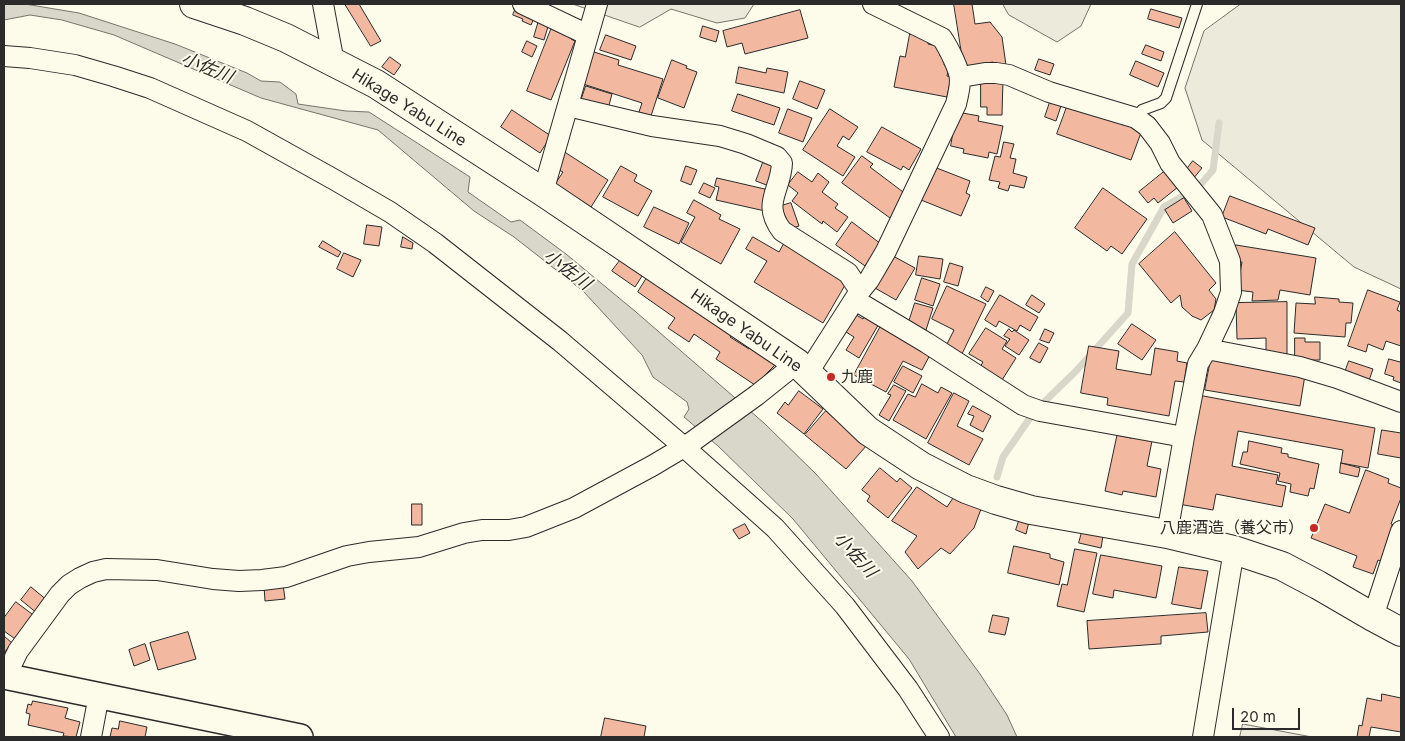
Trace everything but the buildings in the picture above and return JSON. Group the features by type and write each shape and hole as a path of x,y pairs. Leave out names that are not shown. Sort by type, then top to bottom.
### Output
{"main road":[{"name":"Hikage Yabu Line","path":"194,4 245,21 286,38 376,84 542,192 802,368 868,431 920,466 966,489 1031,510 1167,534 1234,550 1282,566 1401,632"}],"street":[{"path":"322,4 334,63"},
{"path":"523,4 588,35"},
{"path":"542,192 596,4"},
{"path":"300,737 5,676 18,651 60,594 69,585 93,572 121,569 157,570 214,579 262,580 286,577 347,556 419,547 482,530 509,530 526,527 574,508 652,466 686,445 757,395 802,368 858,296 886,251 956,104 959,92 960,78 948,46 942,38 873,4"},
{"path":"4,56 75,65 150,88 247,131 390,212 435,243 560,341 686,445 775,528 845,606 908,689 939,737"},
{"path":"960,78 985,73 1009,75 1049,92 1136,118 1147,126 1160,143 1170,163 1212,215 1230,262 1231,292 1224,313 1198,364 1167,534"},
{"path":"568,106 652,126 720,136 746,144 777,158 782,163 782,173 772,201 775,222 782,232 848,273 858,296 1023,406 1040,411 1184,437"},
{"path":"1207,349 1300,367 1337,378 1401,402"},
{"path":"1373,617 1401,531"},
{"path":"1203,737 1234,550"},
{"path":"91,737 99,695"}],"lane":[{"path":"1136,118 1142,110 1161,103 1166,98 1196,4"}],"shaded area":[{"path":"573,4 754,4 745,18 717,23 671,9 640,27"},
{"path":"1003,4 1091,4 1081,26 1057,42 1009,15"},
{"path":"1241,4 1401,4 1401,289 1354,267 1202,140 1185,88 1204,31"},
{"path":"1243,724 1312,737 1240,737"}],"water":[{"name":"小佐川","path":"4,4 25,4 79,13 175,44 247,73 261,81 280,82 296,94 298,104 346,111 369,112 470,177 468,192 511,222 520,220 566,254 764,423 816,474 912,581 980,674 1007,715 1017,737 956,737 909,659 793,519 718,446 684,417 689,409 687,402 653,377 642,355 583,291 514,237 474,211 378,130 261,98 114,35 62,20 30,15 4,20"}],"waterway":[{"path":"1201,184 1213,170 1219,123"},
{"path":"1039,407 1076,371 1128,313 1132,264 1164,207 1188,193"},
{"path":"997,477 1003,457 1032,415"}],"place":[{"name":"九鹿","path":"831,377"},
{"name":"八鹿酒造（養父市）","path":"1314,528"}]}
